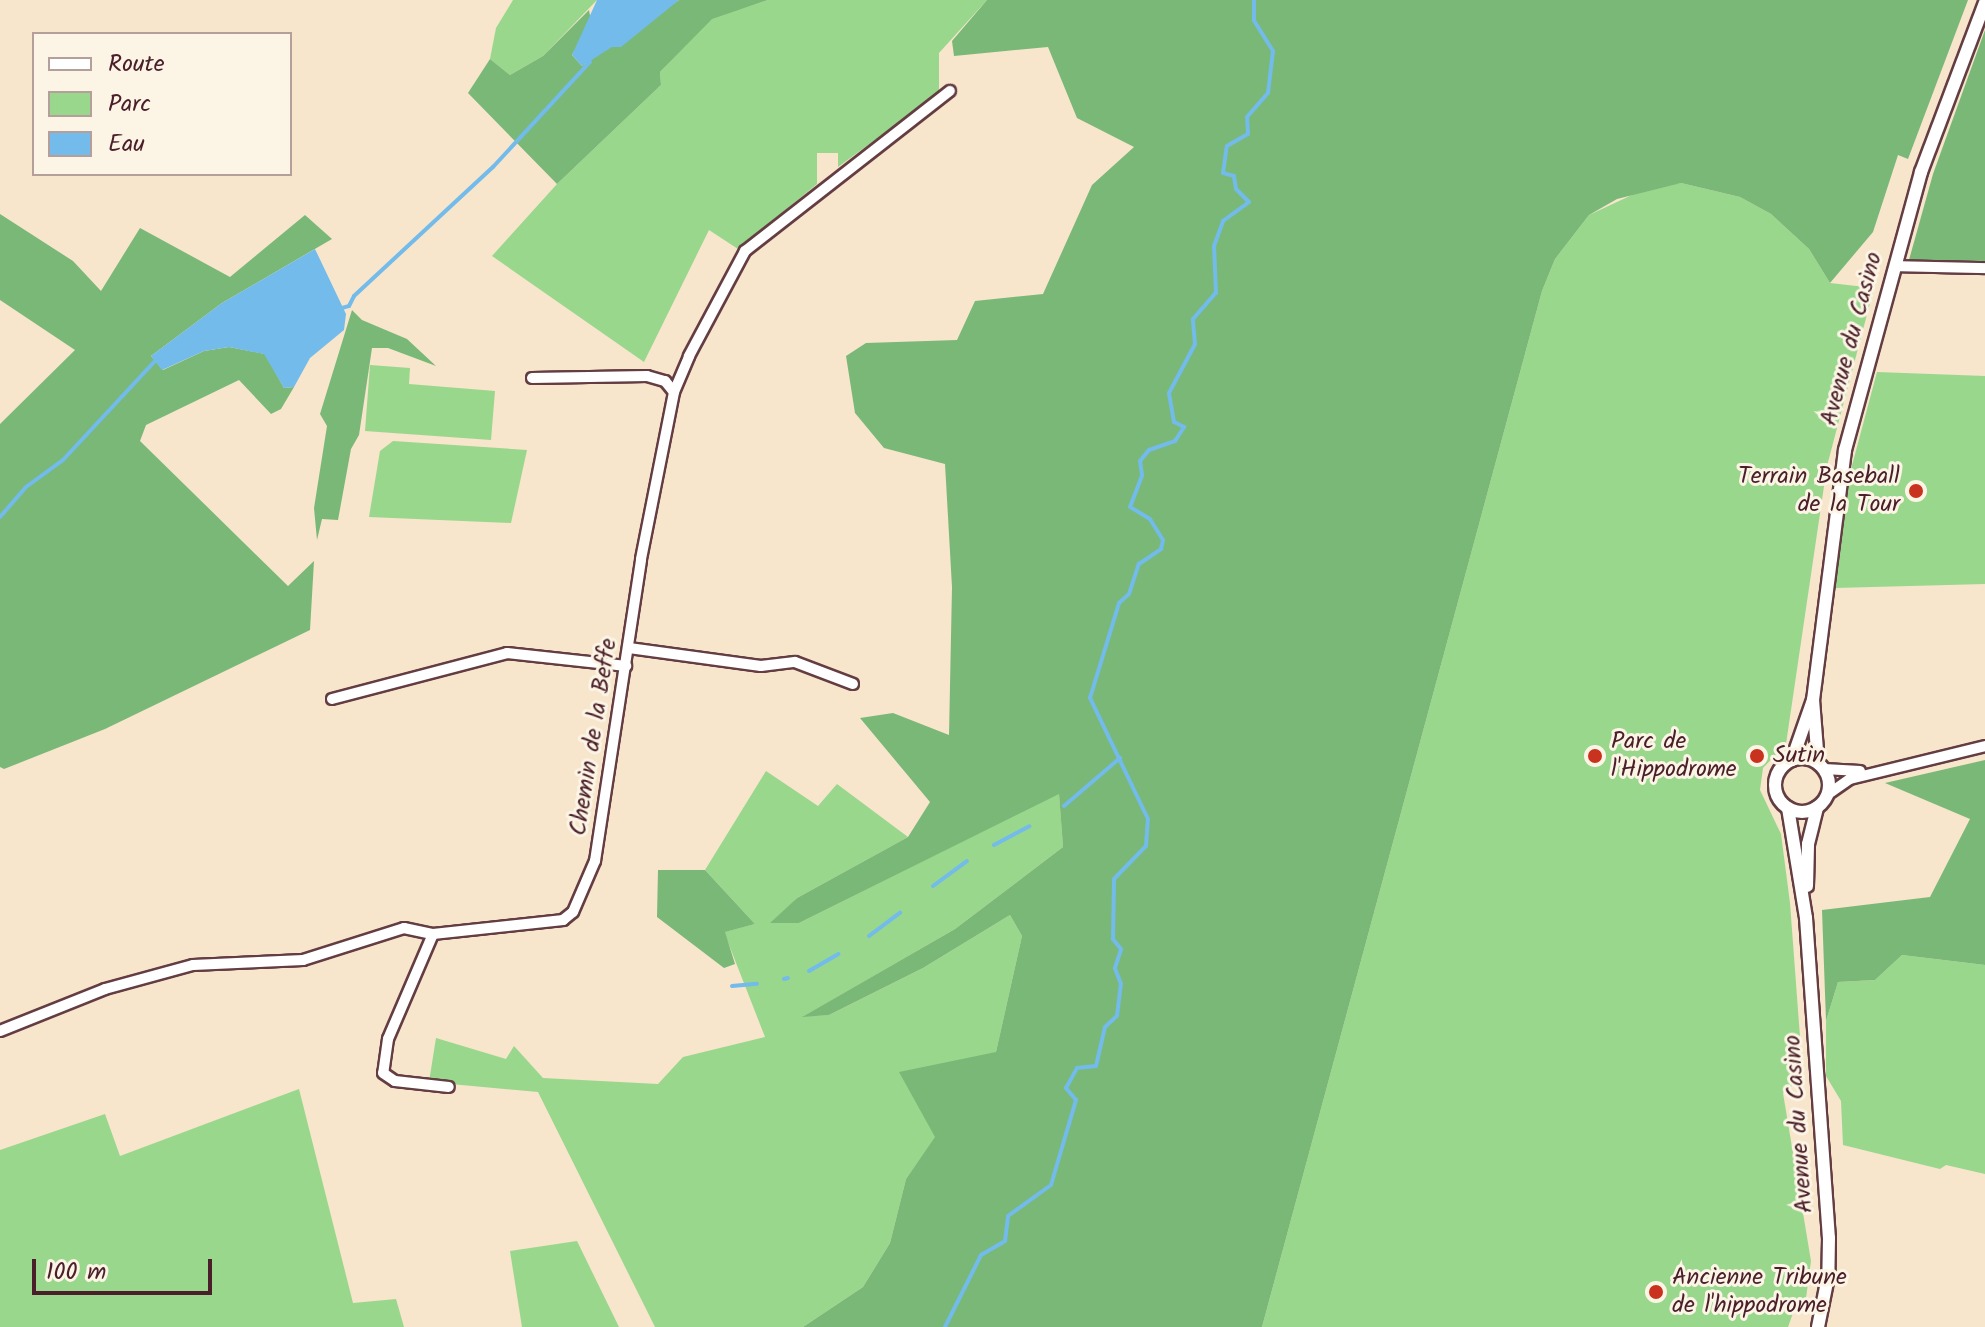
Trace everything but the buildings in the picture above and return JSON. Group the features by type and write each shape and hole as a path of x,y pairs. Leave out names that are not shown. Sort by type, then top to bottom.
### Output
{"street":[{"name":"Avenue du Casino","path":"1813,700 1845,450 1921,172 1985,3"},
{"name":"Chemin de la Beffe","path":"0,1031 105,989 193,965 303,960 404,928 433,934 563,920 573,912 595,861 629,648 636,584 674,392 745,251 950,91"},
{"path":"1895,266 1985,268"},
{"path":"532,378 647,376 665,381 674,392"},
{"path":"629,648 761,666 795,662 853,684"},
{"path":"332,699 507,653 626,666"},
{"path":"1813,700 1792,760 1780,768 1775,782 1778,797 1788,808 1803,812 1817,807"},
{"path":"1813,700 1827,795"},
{"path":"1806,918 1808,844 1817,807 1827,795 1850,779 1985,746"},
{"path":"1792,760 1838,773 1886,768"},
{"path":"1788,808 1806,918"},
{"name":"Avenue du Casino","path":"1806,918 1829,1251 1818,1327"},
{"path":"433,934 388,1039 383,1073 395,1081 449,1087"}],"green space":[{"path":"513,0 597,0 543,56 510,75 490,59 496,28"},
{"path":"679,0 768,0 712,19 660,72 661,85 557,184 468,93 490,59 510,75 543,56 589,10 591,21 572,55 582,66"},
{"path":"768,0 987,0 939,53 939,93 838,167 838,153 817,153 817,184 738,249 709,230 644,362 492,256 557,184 661,85 660,72 712,18"},
{"path":"987,0 1968,0 1908,159 1898,155 1873,232 1830,283 1809,249 1771,214 1740,197 1681,183 1617,199 1589,215 1555,259 1542,291 1262,1327 803,1327 863,1287 890,1243 906,1179 935,1137 899,1072 996,1052 1022,936 1010,915 923,968 829,1015 802,1017 955,929 1063,847 1059,794 799,923 770,923 797,898 908,837 930,802 860,718 893,713 949,735 952,587 945,464 884,448 855,413 846,356 866,343 957,340 975,301 1043,294 1092,185 1134,147 1077,118 1048,47 954,56 952,41"},
{"path":"1985,30 1985,261 1909,260 1933,174"},
{"name":"Parc de l'Hippodrome","path":"1681,183 1740,197 1771,214 1809,249 1830,283 1874,288 1827,466 1786,744 1763,768 1760,790 1781,834 1790,903 1803,1077 1783,1093 1811,1261 1806,1298 1796,1305 1788,1327 1262,1327 1542,291 1555,259 1589,215 1647,188"},
{"path":"0,214 73,261 101,291 140,228 230,277 305,215 332,239 222,303 151,356 163,370 204,351 229,347 265,354 284,388 294,387 281,409 271,414 239,380 146,425 140,441 288,586 314,561 310,630 105,729 4,769 0,767 0,424 75,350 0,300"},
{"path":"352,310 362,320 407,339 436,366 388,348 372,348 359,435 351,449 338,520 322,519 317,540 314,508 327,426 320,414"},
{"path":"370,365 410,368 409,384 495,391 491,440 365,431"},
{"name":"Terrain Baseball de la Tour","path":"1877,372 1985,376 1985,584 1835,588 1850,473"},
{"path":"393,441 527,450 511,523 369,517 380,451"},
{"path":"1985,760 1985,965 1902,955 1875,980 1838,982 1826,1021 1822,910 1930,897 1970,819 1885,783"},
{"path":"766,771 818,806 837,784 908,837 797,898 771,923 799,923 1059,793 1063,847 955,929 804,1016 829,1015 923,968 1010,915 1022,936 996,1052 906,1179 890,1243 863,1287 803,1327 655,1327 538,1092 429,1082 436,1038 506,1059 514,1046 543,1078 658,1084 683,1057 765,1037 724,932 755,924 705,870"},
{"path":"658,870 705,870 755,924 725,932 735,964 724,968 657,917"},
{"path":"1902,955 1985,965 1985,1174 1946,1165 1940,1169 1843,1145 1841,1101 1826,1076 1826,1021 1838,982 1875,980"},
{"path":"299,1089 353,1303 396,1299 404,1327 0,1327 0,1150 105,1114 120,1156"},
{"path":"577,1241 619,1327 522,1327 510,1251"}],"water":[{"path":"597,0 679,0 621,47 612,47 582,66 572,55"},
{"path":"315,249 346,314 344,330 310,358 294,387 284,388 264,354 229,347 204,351 162,370 151,356 222,303"}],"waterway":[{"path":"945,1327 981,1255 1005,1241 1008,1216 1051,1185 1076,1100 1066,1088 1077,1068 1096,1066 1105,1027 1117,1016 1121,984 1115,968 1121,949 1113,939 1114,879 1146,846 1148,819 1090,698 1119,603 1129,594 1139,564 1161,549 1163,540 1150,519 1130,507 1142,475 1140,461 1149,450 1175,441 1184,427 1174,422 1169,393 1195,344 1193,319 1216,293 1214,246 1223,221 1249,202 1236,189 1234,176 1223,173 1227,146 1248,134 1247,117 1268,93 1273,51 1254,20 1254,0"},
{"path":"338,309 349,306 354,296 493,167 590,62"},
{"path":"0,517 26,487 63,460 156,360"},
{"path":"1064,806 1120,758"},
{"path":"994,845 1029,826"},
{"path":"933,886 967,861"},
{"path":"869,936 900,913"},
{"path":"809,971 839,954"},
{"path":"784,979 788,978"},
{"path":"732,986 757,984"}],"place":[{"name":"Terrain Baseball de la Tour","path":"1916,491"},
{"name":"Parc de l'Hippodrome","path":"1595,756"},
{"name":"Sutin","path":"1757,756"},
{"name":"Ancienne Tribune de l'hippodrome","path":"1656,1292"}]}
